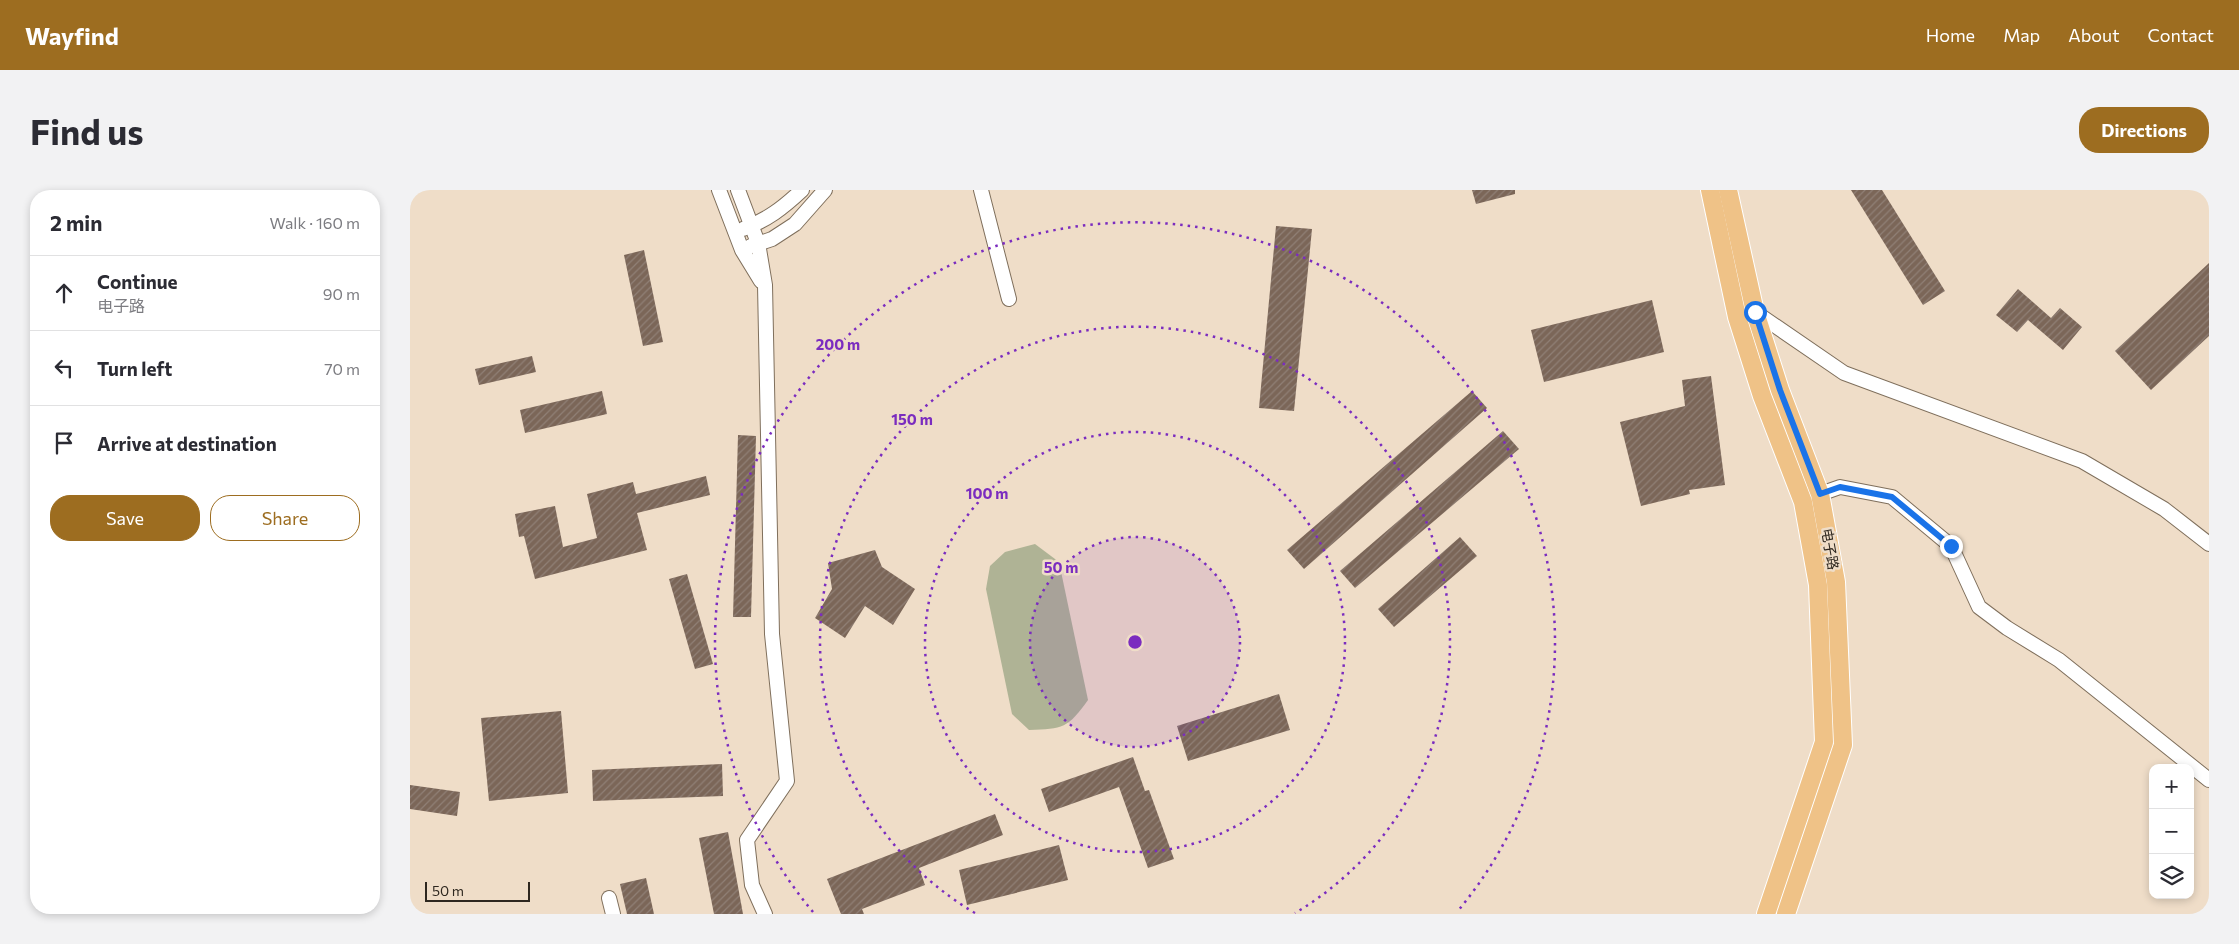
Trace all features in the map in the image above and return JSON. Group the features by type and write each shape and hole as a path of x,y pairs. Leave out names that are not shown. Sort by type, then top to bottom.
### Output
{"main road":[{"name":"电子路","path":"1710,190 1737,317 1762,396 1803,502 1818,585 1824,742 1766,914"},
{"name":"电子路","path":"1728,190 1755,312 1780,390 1820,494 1836,582 1844,745 1786,914"}],"street":[{"path":"736,232 752,226 783,209 802,190"},
{"path":"742,250 772,239 795,224 826,190"},
{"path":"981,190 1009,299"},
{"path":"738,192 758,243 764,285 772,634 787,781 747,840 752,885 765,914"},
{"path":"720,194 742,250 764,285"},
{"path":"1755,312 1844,372 2082,461 2164,509 2209,544"},
{"path":"1820,494 1840,487 1892,497 1951,546 1979,607 2006,628 2059,660 2209,780"},
{"path":"609,898 613,914"}],"green space":[{"path":"1035,544 1059,562 1088,700 1070,722 1050,729 1029,730 1012,714 986,589 990,566 1005,552"}],"building":[{"path":"1472,190 1515,190 1515,194 1476,204"},
{"path":"1851,190 1882,190 1945,291 1923,305"},
{"path":"1276,226 1312,229 1294,411 1259,408"},
{"path":"644,250 663,342 643,346 624,255"},
{"path":"2209,263 2209,336 2151,390 2115,351"},
{"path":"2018,289 2051,318 2060,308 2082,327 2063,350 2028,320 2017,332 1996,315"},
{"path":"1652,300 1664,352 1544,382 1531,330"},
{"path":"532,356 536,372 479,385 475,369"},
{"path":"1711,376 1725,485 1689,490 1690,494 1641,506 1620,422 1685,406 1682,380"},
{"path":"602,391 607,414 525,433 520,410"},
{"path":"1472,391 1487,408 1304,569 1287,550"},
{"path":"1503,431 1519,449 1355,588 1340,571"},
{"path":"738,435 756,436 751,617 733,617"},
{"path":"706,476 710,495 637,513 647,550 535,579 524,536 519,537 515,514 555,506 563,547 597,538 587,494 633,482 636,494"},
{"path":"1460,537 1477,556 1394,627 1378,609"},
{"path":"875,550 882,567 915,589 893,625 865,606 845,638 815,618 832,589 828,563"},
{"path":"687,574 713,664 695,669 669,579"},
{"path":"1279,694 1290,730 1188,761 1177,726"},
{"path":"561,711 568,793 489,801 481,718"},
{"path":"1133,757 1145,791 1149,790 1174,859 1148,868 1119,787 1049,812 1041,789"},
{"path":"722,764 723,796 593,801 592,770"},
{"path":"410,785 460,792 457,816 410,809"},
{"path":"995,814 1003,835 919,868 925,885 862,909 864,914 841,914 827,879"},
{"path":"728,832 743,914 714,914 699,838"},
{"path":"1059,845 1068,880 967,905 959,870"},
{"path":"646,878 654,914 627,914 620,884"}],"route":[{"path":"1755,312 1780,390 1820,494 1840,487 1892,497 1951,546"}]}
